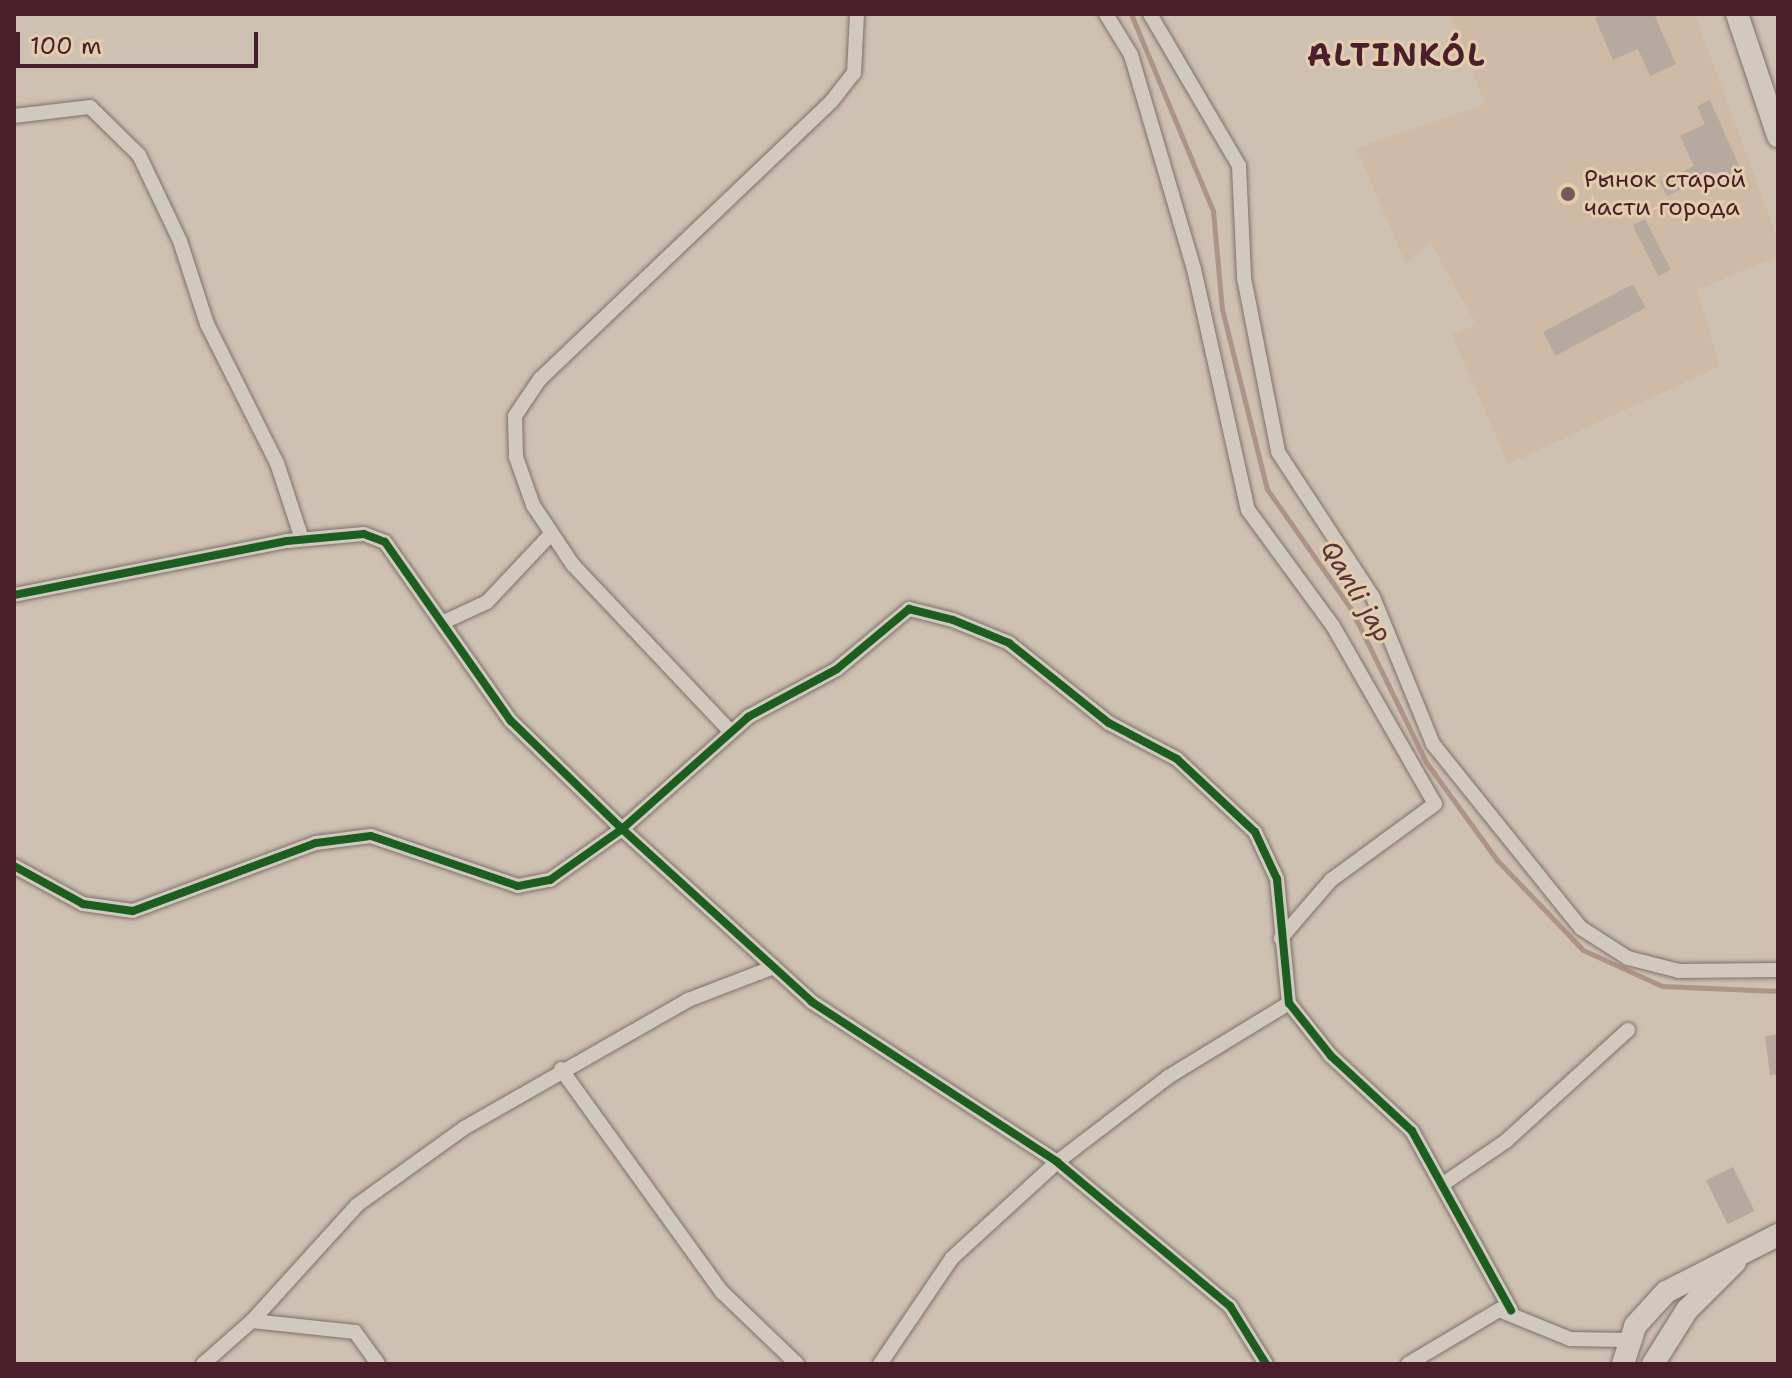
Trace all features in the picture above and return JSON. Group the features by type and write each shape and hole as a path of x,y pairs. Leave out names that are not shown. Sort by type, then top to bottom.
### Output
{"main road":[{"path":"1737,14 1778,136"},
{"path":"1623,1364 1628,1340 1666,1292 1778,1235"},
{"path":"1653,1364 1687,1310 1747,1250"}],"street":[{"path":"731,732 551,534 516,457 515,416 540,379 831,102 854,73 857,14"},
{"path":"1106,14 1131,55 1190,254 1248,510 1333,626 1435,804 1331,880 1281,938"},
{"path":"1150,14 1239,166 1244,278 1278,452 1373,597 1433,744 1581,928 1628,958 1679,971 1778,970"},
{"path":"14,116 90,107 139,155 180,241 207,324 277,463 302,539"},
{"path":"14,595 302,539 364,534 385,542 446,621 511,721 622,829 812,1002 1057,1162 1230,1306 1266,1364"},
{"path":"446,621 487,602 551,534"},
{"path":"14,866 83,904 133,911 316,843 371,836 518,886 550,880 622,829 731,732 837,669 909,609 953,620 1009,643 1109,723 1177,759 1255,832 1277,879 1289,1003 1331,1056 1412,1131 1446,1182 1511,1310 1570,1339 1628,1340"},
{"path":"203,1364 252,1321 357,1205 561,1069 688,1000 774,967"},
{"path":"880,1364 952,1258 1057,1162 1168,1077 1289,1003"},
{"path":"1446,1182 1506,1141 1628,1030"},
{"path":"561,1069 722,1292 797,1364"},
{"path":"1408,1364 1470,1322 1511,1310"},
{"path":"252,1321 355,1332 378,1364"}],"shaded area":[{"name":"Рынок старой части города","path":"1450,14 1695,14 1778,240 1778,256 1697,290 1720,366 1508,464 1452,335 1476,324 1430,242 1406,264 1356,148 1485,104"}],"building":[{"path":"1604,14 1654,14 1676,64 1650,76 1638,49 1613,60 1595,18"},
{"path":"1710,100 1744,177 1724,187 1717,173 1667,196 1660,182 1694,166 1680,136 1705,124 1697,106"},
{"path":"1645,219 1671,270 1658,276 1633,225"},
{"path":"1633,284 1646,308 1556,356 1543,332"},
{"path":"1778,1034 1778,1074 1770,1075 1765,1036"},
{"path":"1733,1167 1754,1211 1728,1224 1706,1180"}],"waterway":[{"name":"Qanli jap","path":"1131,14 1213,211 1222,309 1267,489 1351,609 1426,762 1497,860 1583,950 1662,986 1778,991"}],"cycle path":[{"path":"14,595 287,541 364,534 385,542 511,721 622,829 812,1002 1057,1162 1230,1306 1266,1364"},
{"path":"14,866 83,904 133,911 316,843 371,836 518,886 550,880 622,829 748,717 837,669 909,609 953,620 1009,643 1109,723 1177,759 1255,832 1277,879 1289,1003 1331,1056 1412,1131 1511,1310"}],"place":[{"name":"Рынок старой части города","path":"1568,194"}],"district":[{"name":"ALTINKÓL","path":"1397,55"}]}
